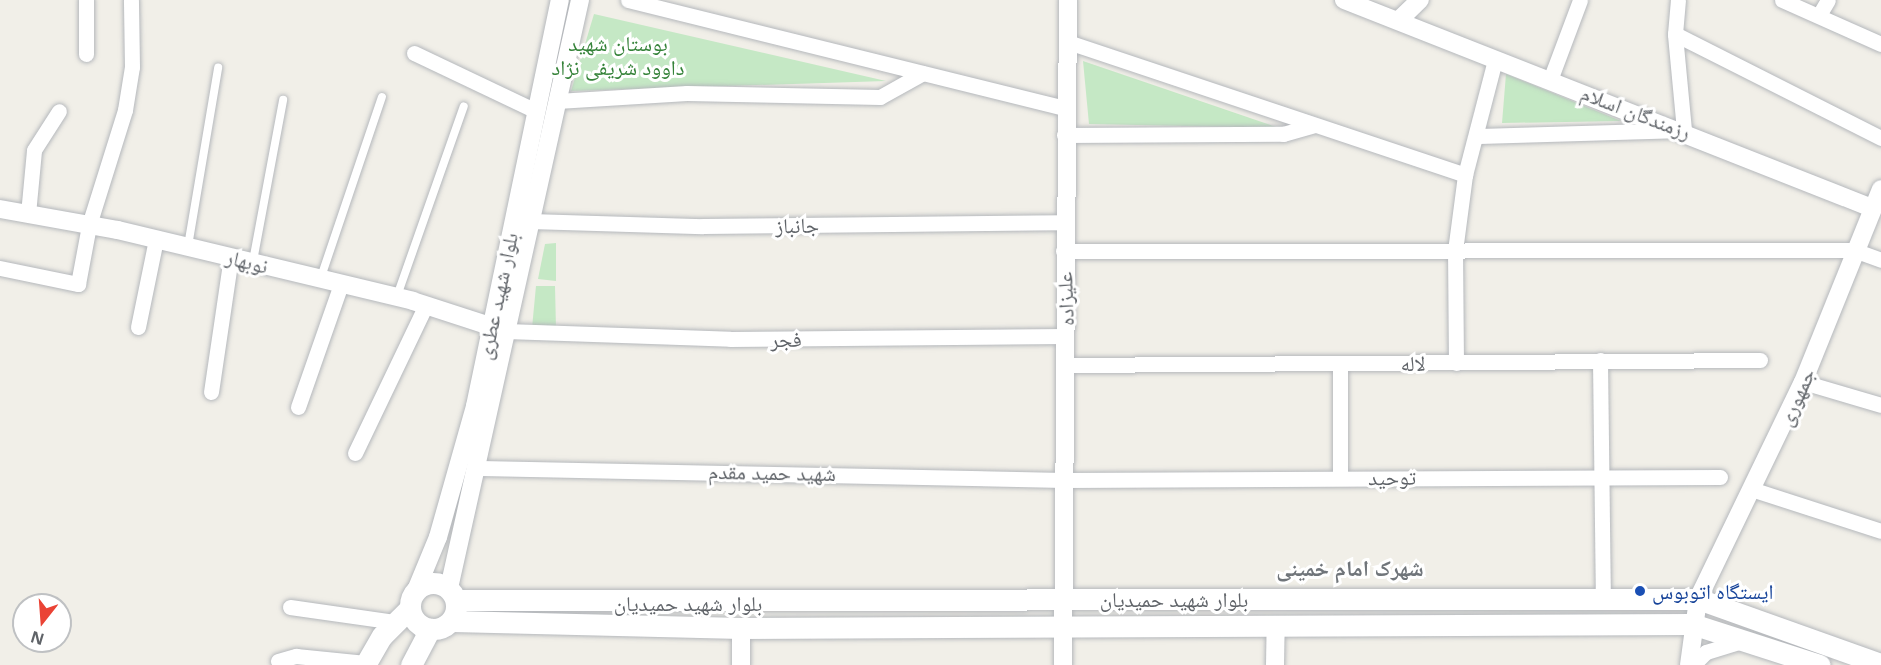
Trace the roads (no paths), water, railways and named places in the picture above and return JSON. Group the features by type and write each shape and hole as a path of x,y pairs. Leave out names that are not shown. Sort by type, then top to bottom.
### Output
{"main road":[{"path":"366,664 403,616 417,588 435,583 453,594 452,621 430,629 411,665"},
{"name":"بلوار شهید حمیدیان","path":"453,594 839,603 1277,598 1698,599 1881,664"},
{"path":"1276,626 1277,598"},
{"path":"1489,600 1491,626"},
{"path":"839,603 841,628"},
{"path":"403,616 430,629"},
{"name":"بلوار شهید حمیدیان","path":"452,621 741,628 1692,624 1821,665"}],"street":[{"path":"86,0 87,54"},
{"path":"0,268 78,284 89,225 125,110 132,67 131,0"},
{"name":"بلوار شهید عطری","path":"453,594 480,468 499,329 536,111 560,0"},
{"name":"بلوار شهید عطری","path":"417,588 458,474 530,221 580,0"},
{"path":"628,0 1065,108"},
{"name":"علیزاده","path":"1063,665 1066,336 1063,251 1068,0"},
{"name":"رزمندگان اسلام","path":"1344,0 1495,60 1684,130 1872,208"},
{"name":"رزمندگان اسلام","path":"1370,0 1399,20"},
{"path":"1399,20 1420,0"},
{"path":"1550,80 1581,0"},
{"path":"1478,136 1684,130 1675,34 1678,0"},
{"path":"1782,0 1881,44"},
{"path":"1819,15 1827,0"},
{"path":"1675,34 1881,138"},
{"path":"1068,42 1465,175"},
{"path":"414,53 536,111"},
{"path":"1456,363 1455,251 1465,175 1478,136 1495,60"},
{"path":"557,101 687,93 880,97 923,73"},
{"path":"28,214 34,150 59,111"},
{"path":"1064,135 1283,134 1314,125"},
{"name":"جمهوری","path":"1692,624 1698,599 1754,490 1803,382 1854,250 1881,191"},
{"name":"نوبهار","path":"0,209 156,239 253,262 397,297 499,329"},
{"name":"جانباز","path":"530,221 703,226 1064,222"},
{"path":"138,327 156,239"},
{"path":"1063,251 1854,250 1881,260"},
{"path":"211,392 231,257"},
{"path":"298,406 341,284"},
{"path":"355,453 426,305"},
{"name":"فجر","path":"499,329 730,339 1066,336"},
{"path":"1600,360 1604,474 1603,599"},
{"name":"لاله","path":"1066,364 1760,360"},
{"path":"1340,364 1340,478"},
{"path":"1803,382 1881,405"},
{"name":"شهید حمید مقدم","path":"480,468 1064,480"},
{"name":"توحید","path":"1064,480 1604,474 1720,477"},
{"path":"1754,490 1881,531"},
{"path":"290,608 403,616"},
{"path":"1691,665 1692,624"},
{"path":"1275,665 1276,626"},
{"path":"741,628 741,665"},
{"path":"1691,665 1706,652 1744,641"},
{"path":"278,661 296,656 366,664"}],"lane":[{"path":"188,247 218,68"},
{"path":"320,279 382,98"},
{"path":"253,262 283,100"},
{"path":"397,297 464,105"}],"place":[{"name":"ایستگاه اتوبوس","path":"1640,591"}],"district":[{"name":"شهرک امام خمینی","path":"1350,568"}],"park label":[{"name":"بوستان شهید داوود شریفی نژاد","path":"618,55"}]}
